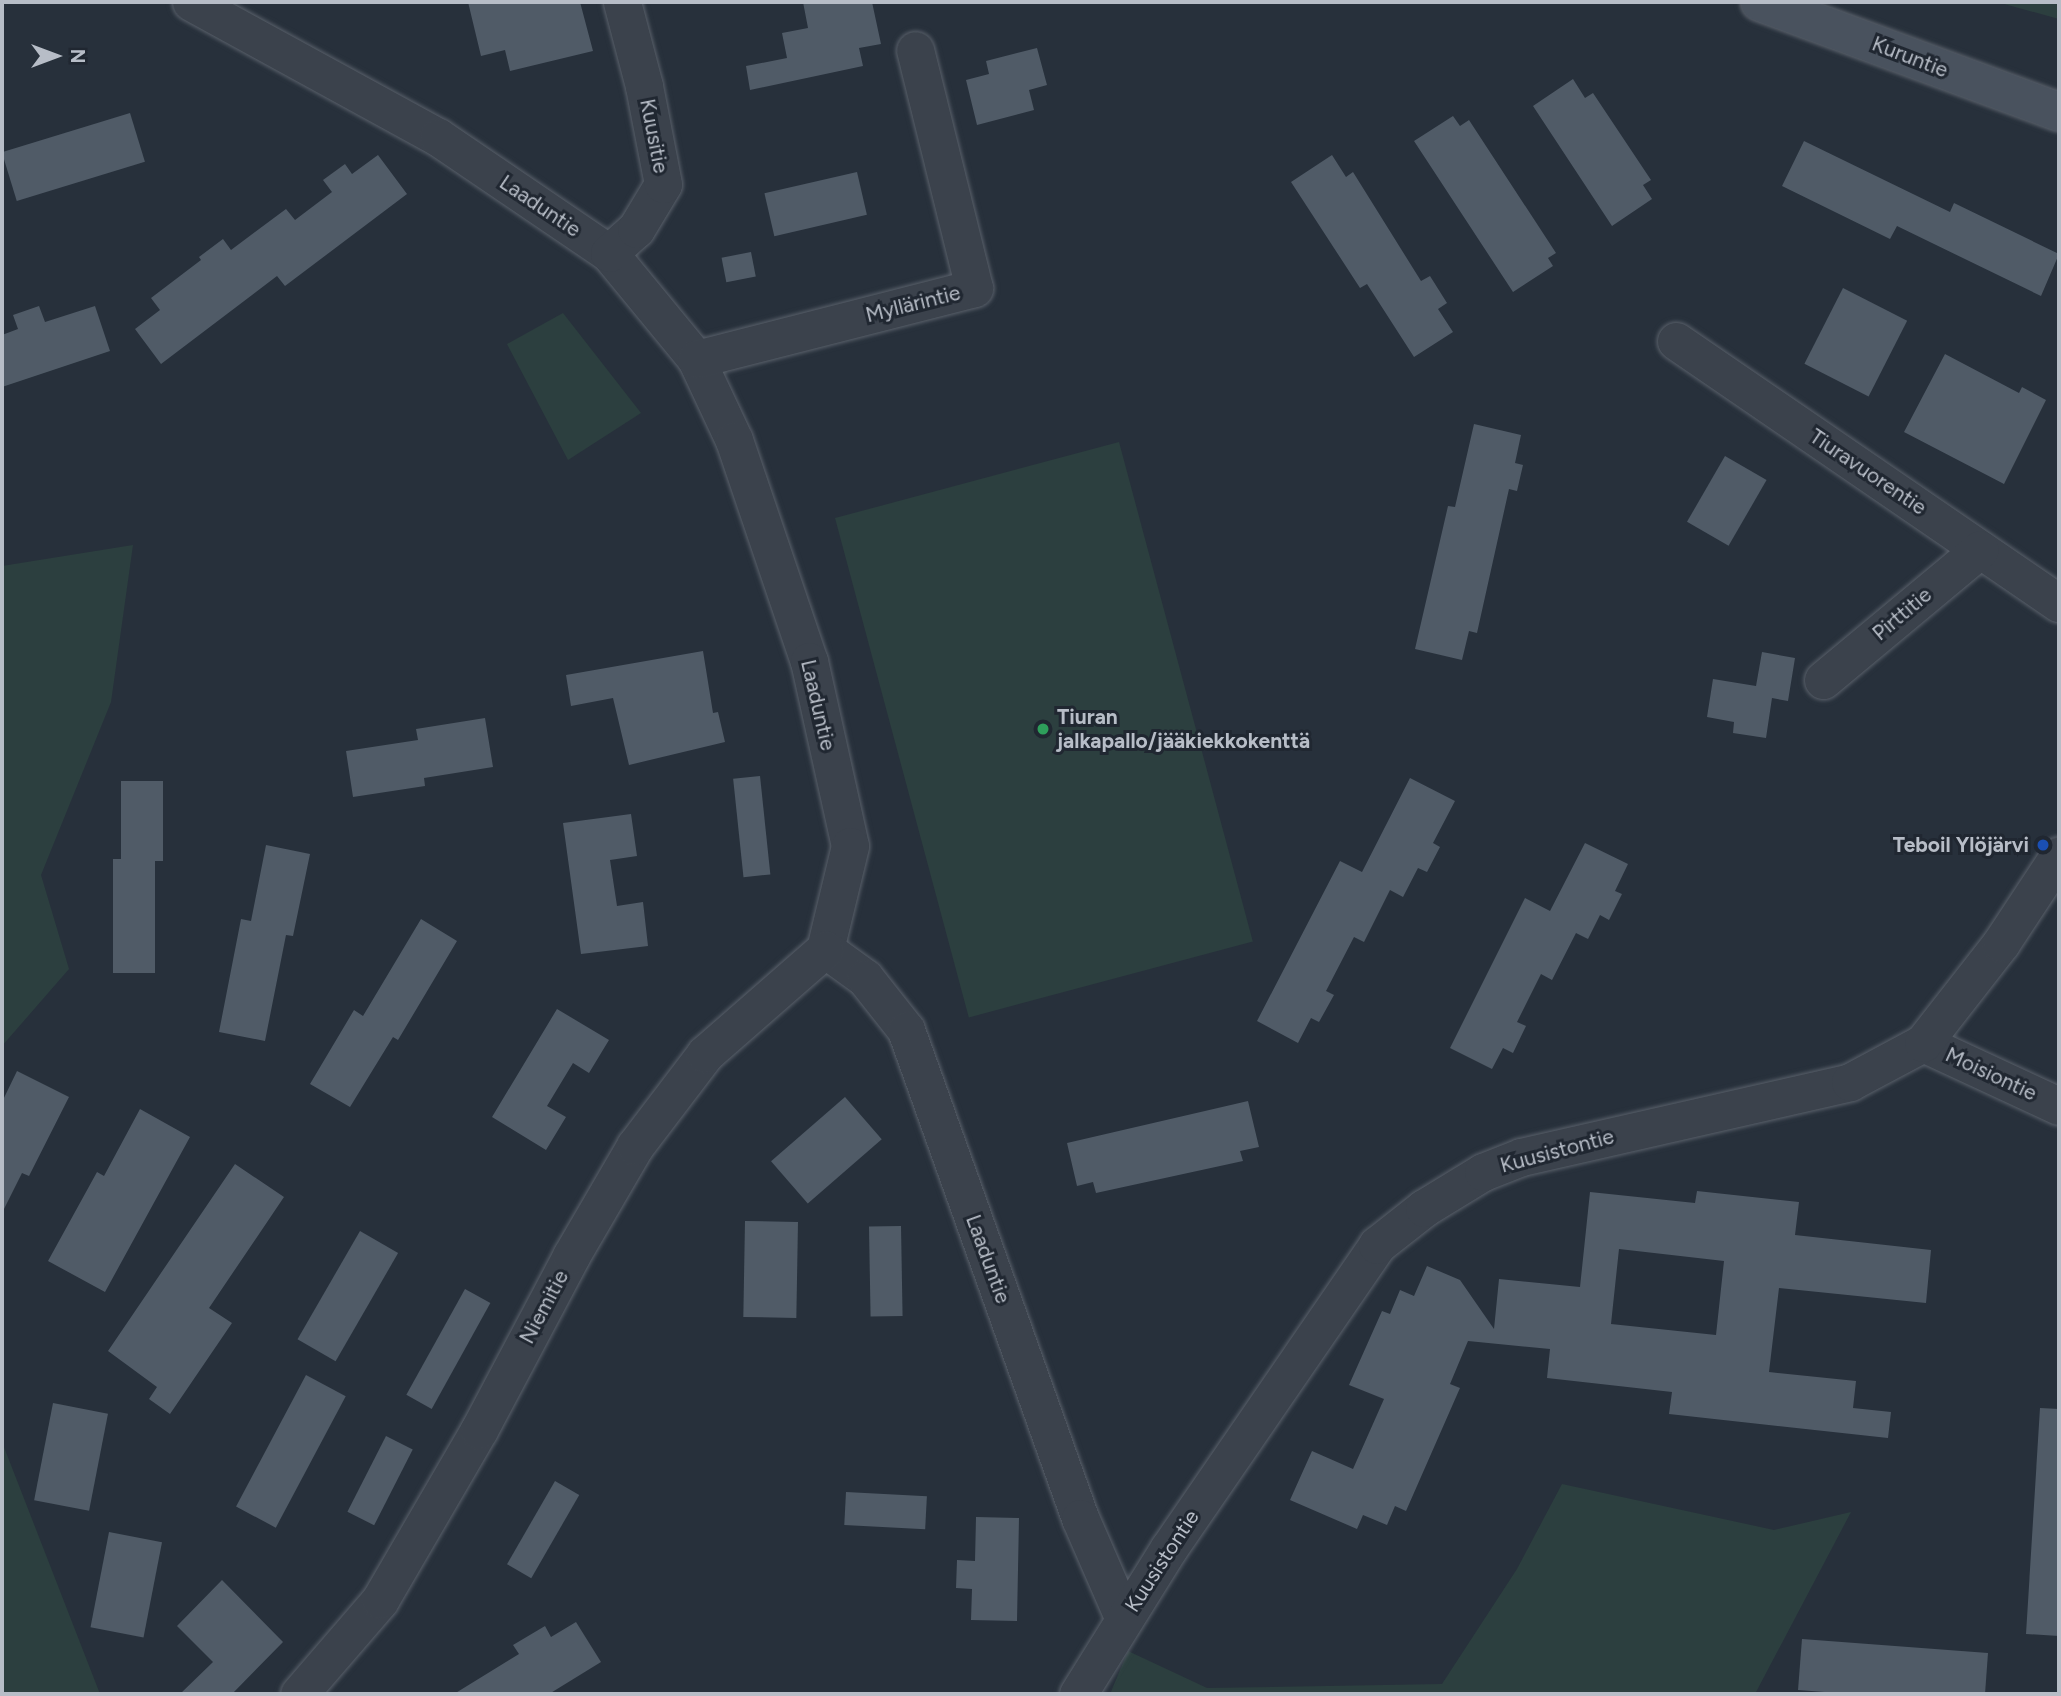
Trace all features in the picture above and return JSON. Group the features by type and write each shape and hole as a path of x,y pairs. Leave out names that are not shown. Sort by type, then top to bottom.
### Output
{"main road":[{"name":"Kuruntie","path":"1760,2 2059,112"}],"street":[{"name":"Laaduntie","path":"191,2 438,137 609,253 696,359 734,440 809,662 850,846 825,949 865,978 906,1030 1080,1518 1124,1619"},
{"name":"Kuusitie","path":"609,253 636,229 663,184 644,86 622,2"},
{"name":"Myllärintie","path":"696,359 974,288 915,50"},
{"name":"Tiuravuorentie","path":"1676,341 2059,603"},
{"name":"Pirttitie","path":"1824,680 1980,549"},
{"name":"Kuusistontie","path":"1078,1694 1169,1548 1377,1245 1424,1208 1483,1172 1521,1157 1850,1082 1923,1043 2001,943 2059,855"},
{"name":"Niemitie","path":"299,1694 380,1600 479,1430 571,1256 635,1146 705,1054 825,949"},
{"name":"Moisiontie","path":"1923,1043 2059,1106"}],"shaded area":[{"path":"1997,2 2059,2 2059,19"},
{"path":"563,313 641,413 568,460 507,344"},
{"name":"Tiuran jalkapallo/jääkiekkokenttä","path":"1119,442 1253,941 969,1017 835,518"},
{"path":"133,545 111,702 41,875 69,969 2,1046 2,566"},
{"path":"2,1442 100,1694 5,1694 2,1688"},
{"path":"1562,1484 1774,1530 1851,1512 1755,1694 1110,1694 1128,1651 1207,1688 1442,1684 1517,1569"}],"building":[{"path":"468,2 580,2 593,51 510,71 505,50 481,56"},
{"path":"803,2 872,2 881,44 859,48 863,66 750,90 746,66 787,58 782,33 808,28"},
{"path":"1037,48 1047,85 1029,90 1034,110 977,125 966,80 989,74 986,61"},
{"path":"1573,79 1585,98 1593,93 1651,180 1643,185 1652,199 1612,226 1533,106"},
{"path":"130,113 145,162 17,201 2,152"},
{"path":"1453,116 1460,126 1469,120 1556,253 1548,258 1553,266 1513,292 1414,141"},
{"path":"1804,141 1950,212 1954,203 2059,254 2041,296 1897,226 1890,239 1782,186"},
{"path":"378,155 407,194 285,286 277,276 161,364 135,329 160,310 151,298 201,260 199,257 223,239 231,250 286,209 295,220 332,192 323,180 345,164 352,174"},
{"path":"1332,155 1346,177 1353,172 1421,281 1430,276 1447,303 1438,309 1453,332 1414,357 1367,284 1360,288 1291,182"},
{"path":"857,172 867,215 774,236 764,193"},
{"path":"751,252 756,277 726,282 722,258"},
{"path":"1843,288 1907,321 1869,396 1804,364"},
{"path":"39,306 45,322 95,306 110,351 2,387 2,335 18,329 13,315"},
{"path":"1945,354 2019,393 2022,387 2046,400 2004,484 1904,432"},
{"path":"1474,424 1521,435 1515,463 1523,465 1517,491 1509,489 1477,633 1469,631 1462,660 1415,649 1448,506 1455,507"},
{"path":"1725,456 1767,480 1729,546 1687,522"},
{"path":"703,651 713,713 718,712 725,742 629,765 613,698 571,706 566,675"},
{"path":"1762,652 1795,658 1788,701 1772,698 1766,738 1733,733 1734,722 1707,717 1713,679 1756,686"},
{"path":"485,718 493,767 424,778 425,786 353,797 346,751 418,740 416,729"},
{"path":"760,776 770,874 743,877 733,779"},
{"path":"1410,778 1455,801 1433,843 1440,847 1427,872 1418,868 1403,897 1390,890 1364,942 1354,937 1326,991 1334,995 1319,1022 1311,1018 1298,1043 1257,1021 1340,861 1362,872"},
{"path":"121,781 163,781 163,861 155,861 155,973 113,973 113,859 121,859"},
{"path":"631,814 637,856 610,860 617,906 643,902 648,946 581,954 563,823"},
{"path":"1585,843 1628,864 1615,891 1622,894 1609,920 1600,915 1588,939 1576,933 1552,980 1541,974 1517,1022 1526,1026 1513,1053 1503,1048 1492,1069 1450,1048 1525,898 1550,911"},
{"path":"266,845 310,854 293,936 286,935 265,1041 219,1032 241,919 251,921"},
{"path":"421,919 457,941 398,1040 393,1037 350,1107 310,1084 354,1010 363,1016"},
{"path":"557,1009 609,1040 589,1073 573,1063 547,1106 566,1117 546,1150 492,1117"},
{"path":"17,1071 69,1097 29,1176 22,1173 2,1213 2,1102"},
{"path":"845,1097 882,1139 808,1204 771,1161"},
{"path":"1248,1101 1259,1147 1240,1151 1243,1161 1096,1193 1093,1182 1077,1186 1067,1143"},
{"path":"140,1109 190,1137 105,1292 48,1261 97,1172 104,1176"},
{"path":"235,1164 284,1197 209,1308 232,1323 170,1414 149,1399 157,1387 108,1351"},
{"path":"1697,1191 1799,1202 1795,1235 1931,1250 1926,1303 1779,1288 1769,1372 1856,1381 1853,1408 1891,1412 1888,1438 1669,1414 1672,1392 1547,1378 1550,1349 1468,1341 1450,1384 1460,1388 1406,1511 1395,1506 1387,1525 1363,1515 1357,1529 1290,1500 1312,1451 1353,1469 1384,1399 1349,1385 1382,1311 1390,1314 1400,1290 1414,1296 1427,1266 1460,1280 1494,1329 1499,1279 1580,1287 1590,1192 1695,1203","holes":["1619,1249 1724,1261 1716,1335 1611,1324"]},
{"path":"745,1221 798,1222 796,1318 743,1317"},
{"path":"901,1226 903,1316 871,1317 869,1227"},
{"path":"360,1231 398,1253 336,1361 298,1339"},
{"path":"465,1289 490,1303 432,1409 406,1395"},
{"path":"306,1375 346,1396 276,1528 236,1507"},
{"path":"53,1403 108,1414 89,1511 34,1500"},
{"path":"2040,1408 2059,1409 2059,1636 2026,1634"},
{"path":"386,1436 413,1450 374,1525 347,1512"},
{"path":"555,1481 579,1495 531,1578 507,1564"},
{"path":"846,1492 927,1496 925,1529 844,1525"},
{"path":"976,1517 1019,1518 1017,1621 971,1620 972,1589 956,1588 957,1560 975,1561"},
{"path":"109,1532 162,1542 143,1638 90,1627"},
{"path":"222,1580 283,1642 232,1694 180,1694 213,1662 177,1626"},
{"path":"576,1622 601,1662 549,1694 454,1694 519,1654 513,1645 545,1626 551,1637"},
{"path":"1802,1639 1988,1653 1985,1694 1851,1694 1798,1690"}],"place":[{"name":"Tiuran jalkapallo/jääkiekkokenttä","path":"1043,729"},
{"name":"Teboil Ylöjärvi","path":"2043,845"}]}
